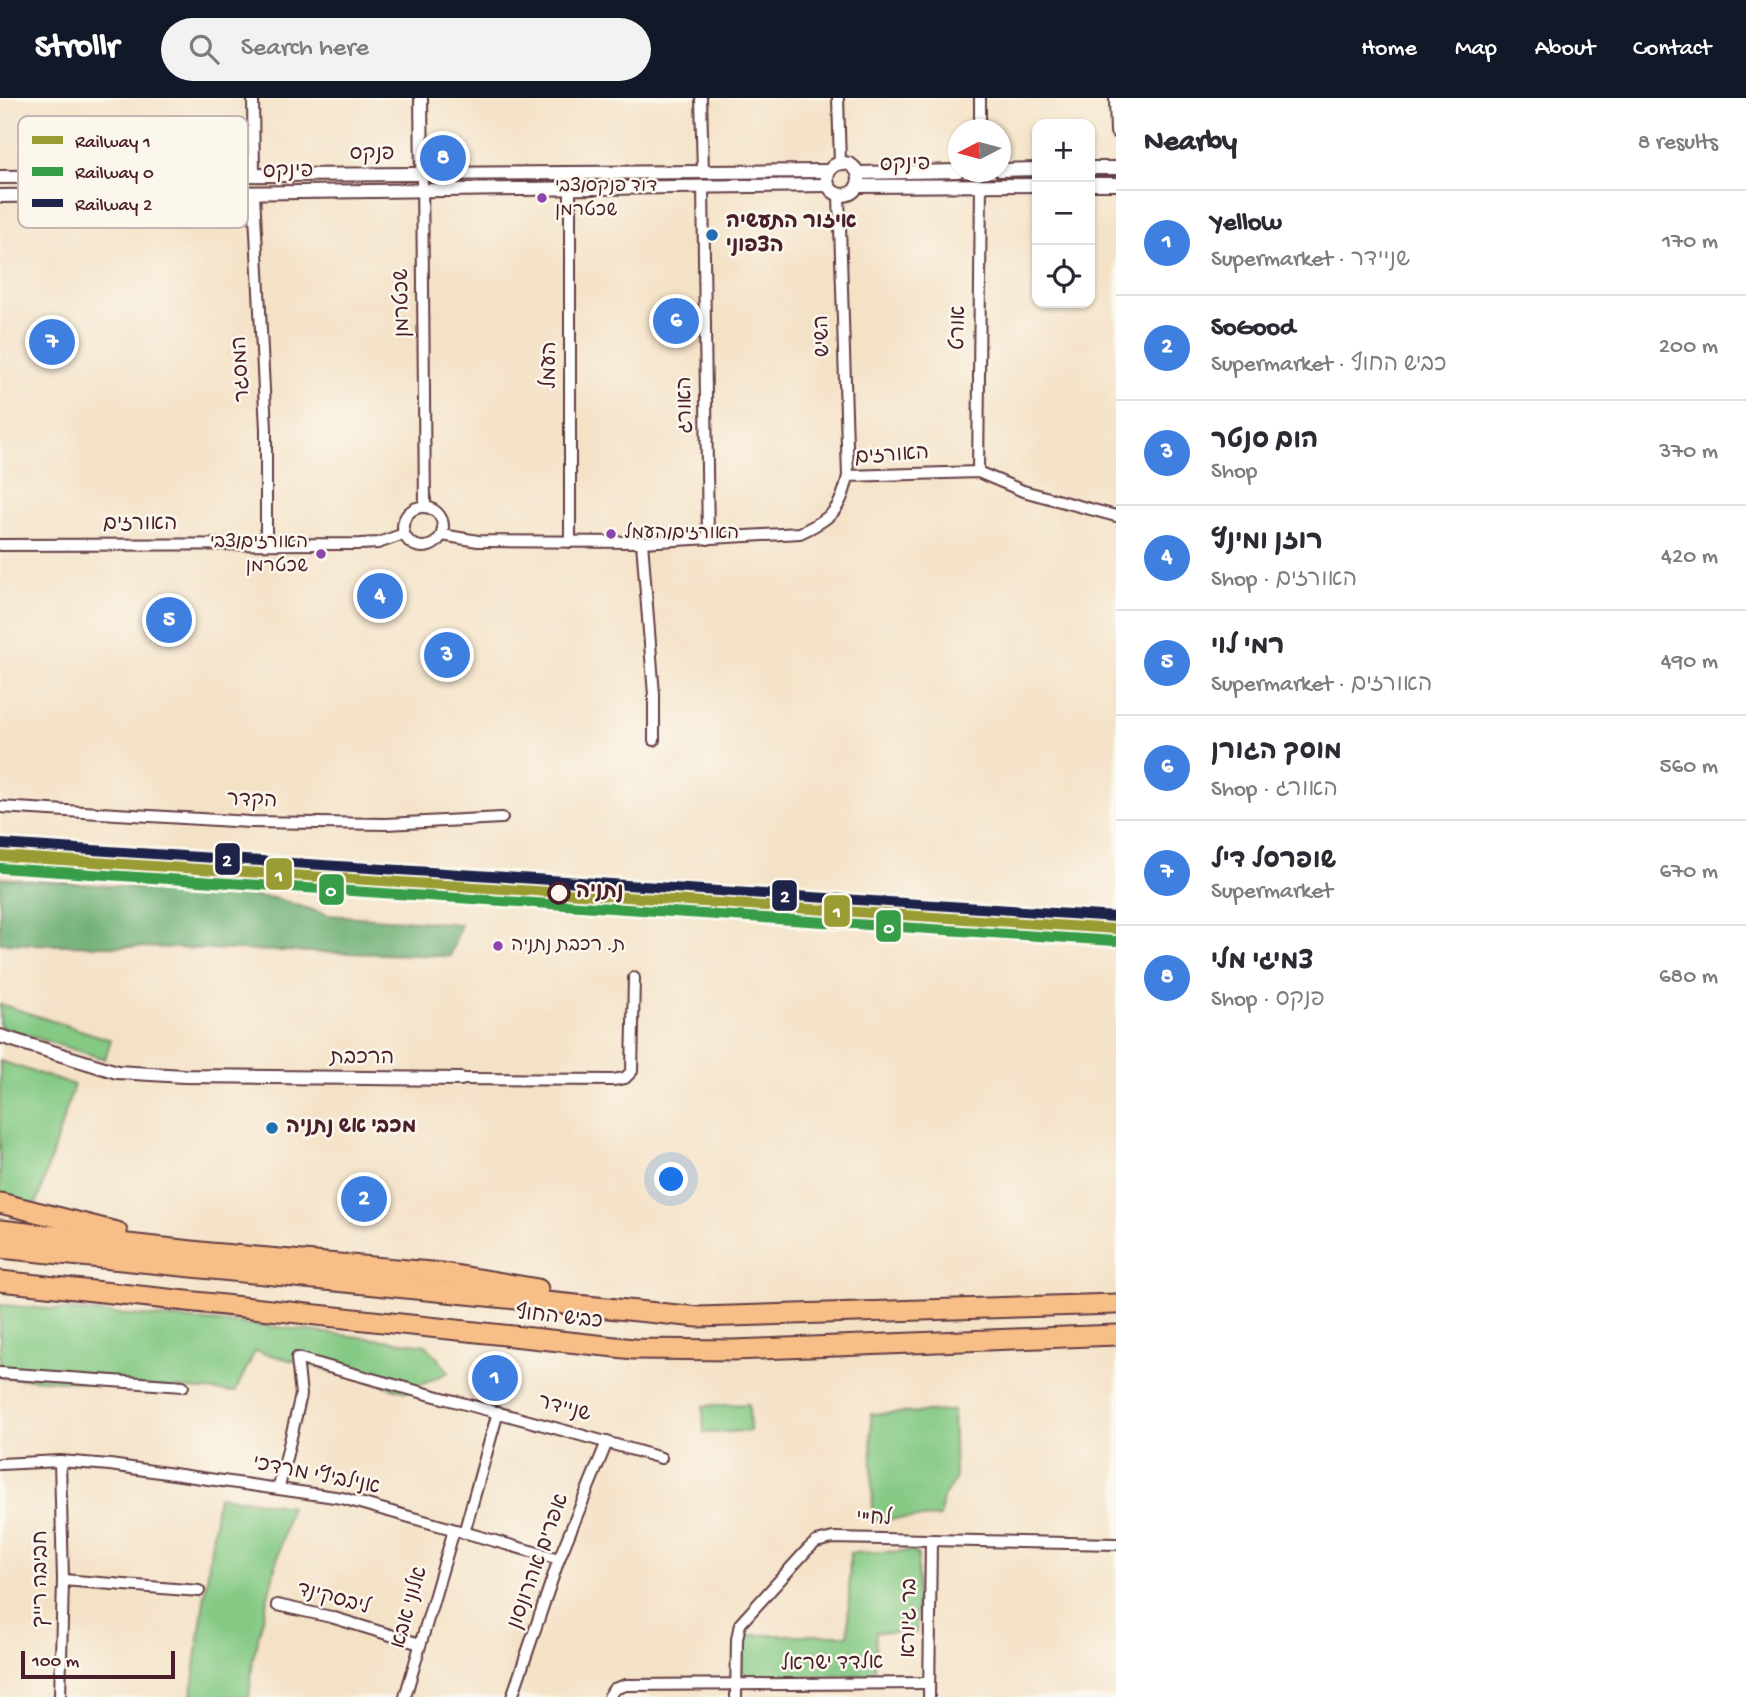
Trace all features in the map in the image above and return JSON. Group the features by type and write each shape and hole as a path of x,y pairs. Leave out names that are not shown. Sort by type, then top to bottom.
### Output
{"highway":[{"path":"0,1203 49,1217 210,1252"},
{"path":"0,1230 443,1273 698,1317"},
{"name":"כביש החוף","path":"0,1248 698,1317 1116,1304"},
{"name":"כביש החוף","path":"0,1281 634,1349 733,1350 1116,1335"}],"street":[{"path":"253,98 254,174"},
{"name":"שכטרמן","path":"421,98 425,507"},
{"path":"701,98 703,172"},
{"path":"838,98 834,167 828,185 839,195 850,193 858,179"},
{"path":"980,98 980,119"},
{"path":"1115,98 1116,132"},
{"path":"834,167 850,165 858,179"},
{"name":"פנקס","path":"248,174 703,172 834,167"},
{"path":"1095,168 1116,168"},
{"path":"1011,170 1032,169"},
{"path":"858,179 948,172"},
{"name":"פנקס","path":"0,177 18,177"},
{"name":"פינקס","path":"858,179 981,185 1032,184"},
{"path":"1095,184 1116,184"},
{"name":"פינקס","path":"248,193 828,185"},
{"name":"אורט","path":"978,472 981,185"},
{"name":"האורג","path":"703,186 708,539"},
{"name":"העמל","path":"570,188 570,542"},
{"name":"המסגר","path":"254,193 266,429 266,544"},
{"name":"השיש","path":"839,195 848,475"},
{"name":"פינקס","path":"0,196 18,196"},
{"name":"האורזים","path":"442,535 478,541 642,542 800,533 821,523 843,501 848,475 978,472 1023,492 1116,516"},
{"path":"425,507 436,512 443,523 442,535 433,545 426,547 413,544 404,534 403,524 407,514 415,508 425,507"},
{"name":"האורזים","path":"0,545 378,543 404,534"},
{"path":"642,542 654,695 654,740"},
{"name":"הקדר","path":"0,807 250,822 386,824 502,818"},
{"name":"הרכבת","path":"0,1036 117,1072 184,1076 613,1080 625,1078 632,1071 634,978"},
{"name":"שניידר","path":"279,1487 301,1395 297,1358 415,1393 498,1412 661,1458"},
{"path":"0,1373 183,1386"},
{"name":"אלוני אבא","path":"405,1697 420,1644 498,1412"},
{"name":"אפרים אהרונסון","path":"512,1697 559,1559 607,1442"},
{"name":"אנילביץ' מרדכי","path":"0,1464 60,1461 110,1465 279,1487 342,1498 559,1559"},
{"name":"חביבה רייך","path":"60,1461 63,1580 60,1697"},
{"name":"לח\"י","path":"736,1697 737,1639 740,1624 816,1542 834,1538 1116,1544"},
{"name":"בר גיורא","path":"929,1697 931,1540"},
{"path":"63,1580 200,1591"},
{"name":"ליבסקינד","path":"277,1605 331,1617 420,1644"},
{"name":"אלדד ישראל","path":"609,1697 614,1689 626,1685 929,1683"}],"green space":[{"path":"0,878 275,898 328,915 461,924 450,956 0,943"},
{"path":"0,1004 111,1040 105,1059 0,1027"},
{"path":"0,1061 74,1085 36,1205 0,1194"},
{"path":"0,1305 259,1325 426,1345 449,1372 406,1392 255,1351 235,1392 0,1377"},
{"path":"749,1404 750,1431 704,1433 703,1406"},
{"path":"953,1411 955,1480 943,1497 940,1517 873,1520 871,1414"},
{"path":"218,1496 290,1506 253,1659 249,1697 191,1697"},
{"path":"913,1551 918,1555 916,1633 876,1632 874,1675 751,1678 742,1672 743,1635 848,1635 850,1553"}],"rail line":[{"name":"2","path":"1,844 1116,917"},
{"name":"1","path":"0,856 1116,929"},
{"name":"0","path":"0,868 1115,941"}],"place":[{"name":"צמיגי מלי","path":"443,158"},
{"name":"דוד פנקס/צבי שכטרמן","path":"542,198"},
{"name":"איזור התעשיה הצפוני","path":"712,235"},
{"name":"מוסך הגורן","path":"676,321"},
{"name":"שופרסל דיל","path":"52,342"},
{"name":"האורזים/העמל","path":"611,534"},
{"name":"האורזים/צבי שכטרמן","path":"321,554"},
{"name":"רוזן ומינץ","path":"380,596"},
{"name":"רמי לוי","path":"169,620"},
{"name":"הום סנטר","path":"447,655"},
{"name":"נתניה","path":"559,893"},
{"name":"ת. רכבת נתניה","path":"498,946"},
{"name":"מכבי אש נתניה","path":"272,1128"},
{"name":"SoGood","path":"364,1199"},
{"name":"Yellow","path":"495,1378"}]}
